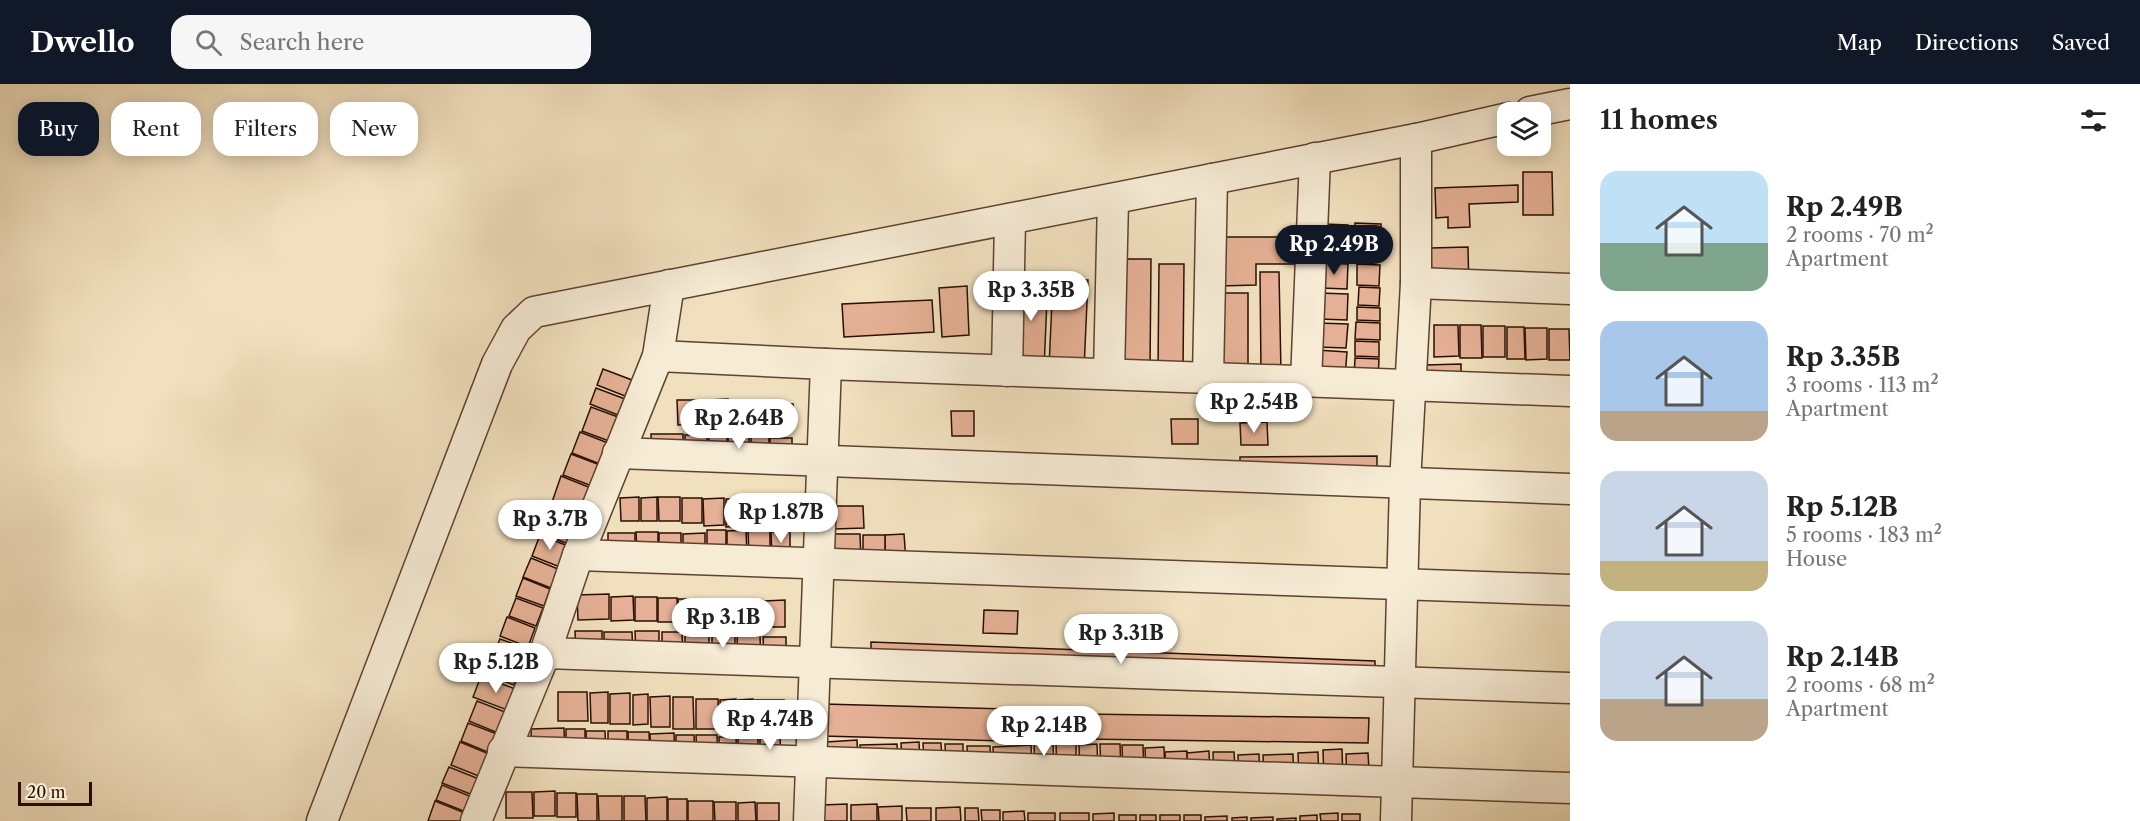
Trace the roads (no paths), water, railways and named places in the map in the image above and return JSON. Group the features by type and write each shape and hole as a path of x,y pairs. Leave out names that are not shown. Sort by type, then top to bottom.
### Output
{"street":[{"path":"1551,108 1570,104"},
{"path":"322,821 497,364 516,329 534,312 1416,139 1497,120"},
{"path":"1396,821 1405,483 1416,283 1416,139"},
{"path":"1306,382 1315,158"},
{"path":"1208,378 1212,179"},
{"path":"1109,374 1113,199"},
{"path":"1007,371 1010,219"},
{"path":"1416,283 1570,289"},
{"path":"476,821 545,653 578,555 658,356 669,285"},
{"path":"658,356 1570,392"},
{"path":"809,821 826,364"},
{"path":"618,453 1570,489"},
{"path":"578,555 1570,590"},
{"path":"545,653 1570,688"},
{"path":"503,751 1570,788"}]}
